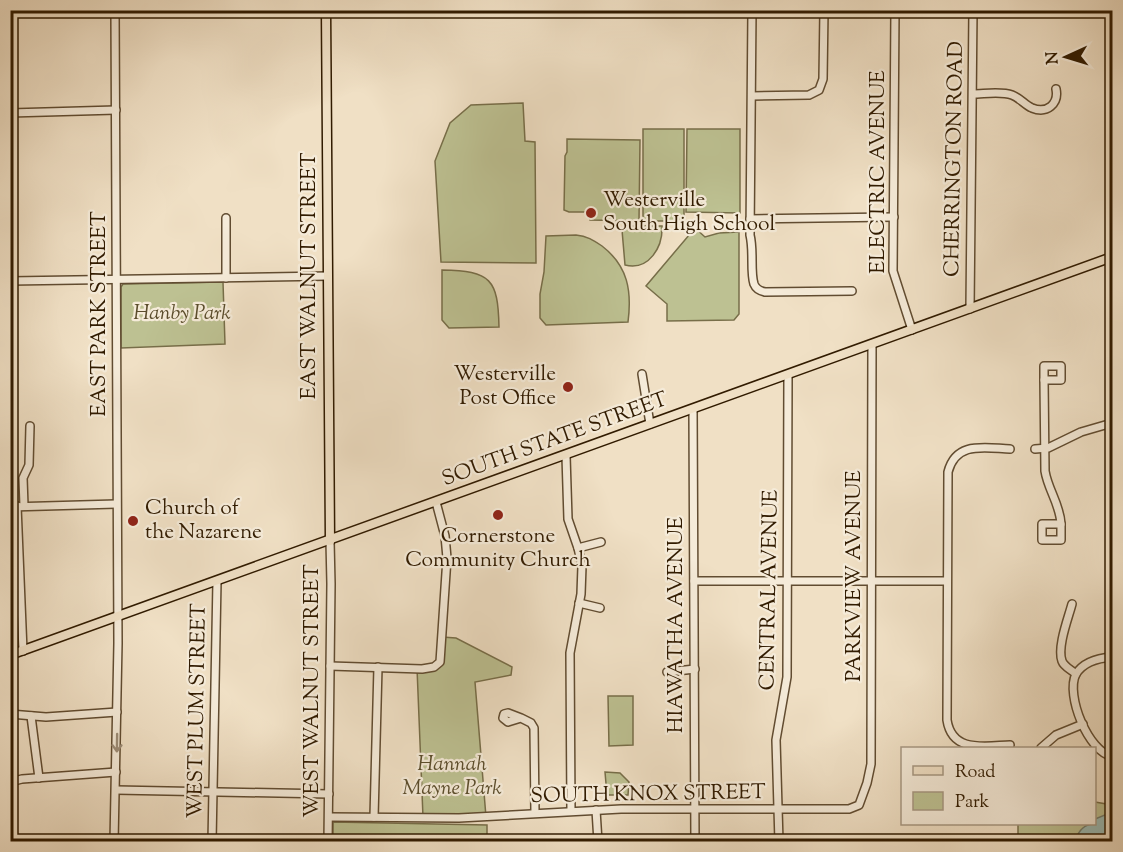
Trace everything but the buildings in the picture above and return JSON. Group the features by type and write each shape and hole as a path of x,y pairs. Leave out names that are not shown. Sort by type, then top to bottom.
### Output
{"main road":[{"name":"EAST WALNUT STREET","path":"326,10 330,541"},
{"name":"SOUTH STATE STREET","path":"10,656 1113,257"}],"street":[{"name":"EAST PARK STREET","path":"114,842 118,643 115,10"},
{"path":"752,10 750,219 754,282 759,290 765,292 852,291"},
{"path":"752,96 810,95 819,90 823,79 824,10"},
{"name":"ELECTRIC AVENUE","path":"895,10 893,272 912,330"},
{"name":"CHERRINGTON ROAD","path":"970,309 974,10"},
{"path":"973,94 1008,94 1019,98 1030,108 1044,109 1050,108 1055,103 1058,96 1056,89"},
{"path":"10,113 116,110"},
{"path":"1110,142 1113,197"},
{"path":"750,219 894,217"},
{"path":"226,218 226,278"},
{"path":"10,281 328,276"},
{"name":"PARKVIEW AVENUE","path":"859,805 871,764 872,344"},
{"path":"642,374 650,424"},
{"name":"CENTRAL AVENUE","path":"778,842 776,740 788,677 788,375"},
{"path":"1044,380 1046,480 1061,514 1061,524"},
{"name":"HIAWATHA AVENUE","path":"693,409 695,842"},
{"path":"1035,449 1044,448 1081,432 1113,423"},
{"path":"23,651 17,506 23,478 29,465 30,426"},
{"path":"1010,449 964,450 955,456 950,464 947,581 947,720 952,736 959,742 972,745 1010,745"},
{"path":"566,456 568,519 578,548 582,580 570,652 571,811"},
{"path":"330,666 422,669 438,664 441,658 447,558 445,536 436,502"},
{"path":"17,506 117,504"},
{"name":"WEST WALNUT STREET","path":"328,842 330,541"},
{"path":"578,548 601,542"},
{"name":"WEST PLUM STREET","path":"212,842 217,581"},
{"path":"694,581 947,581"},
{"path":"579,603 600,608"},
{"path":"1072,604 1063,638 1062,658 1065,665 1076,674"},
{"path":"1113,657 1099,658 1086,664 1076,674 1073,691 1083,724 1097,748 1113,756"},
{"path":"374,817 378,668"},
{"path":"667,672 695,669"},
{"path":"10,714 46,717 117,712"},
{"path":"31,716 39,778"},
{"path":"521,717 531,723 534,728 536,813"},
{"path":"1042,747 1056,735 1083,724"},
{"path":"10,782 116,772"},
{"path":"116,790 329,794"},
{"name":"SOUTH KNOX STREET","path":"329,817 459,818 596,810 849,808 859,805"},
{"path":"596,810 598,842"}],"green space":[{"path":"523,103 525,141 535,142 536,263 441,262 435,161 450,123 471,105"},
{"path":"643,129 684,129 684,221 643,221"},
{"path":"687,129 740,129 740,213 686,212"},
{"path":"567,139 640,140 639,221 590,220 589,212 564,210"},
{"path":"626,226 662,226 660,242 648,261 634,266 625,265 622,230"},
{"path":"695,228 705,237 719,233 739,232 739,314 734,320 667,321 667,304 646,286"},
{"path":"546,236 587,237 599,244 618,262 628,290 628,322 546,325 540,318"},
{"path":"442,270 471,273 488,281 497,298 499,327 449,328 442,320"},
{"name":"Hanby Park","path":"223,282 225,344 121,348 121,287 123,284"},
{"name":"Hannah Mayne Park","path":"442,637 456,638 512,667 511,675 475,682 486,817 423,817 417,668 438,664"},
{"path":"608,696 633,696 633,745 609,746"},
{"path":"605,772 620,773 629,782 628,795 607,795"},
{"path":"1096,802 1112,805 1112,841 1018,841 1018,825 1096,825"},
{"path":"333,822 487,825 487,841 333,841"}],"water":[{"path":"1112,812 1112,841 1075,841 1084,827 1096,825 1096,819"}],"place":[{"name":"Westerville South High School","path":"591,213"},
{"name":"Westerville Post Office","path":"568,387"},
{"name":"Cornerstone Community Church","path":"498,515"},
{"name":"Church of the Nazarene","path":"133,521"}]}
